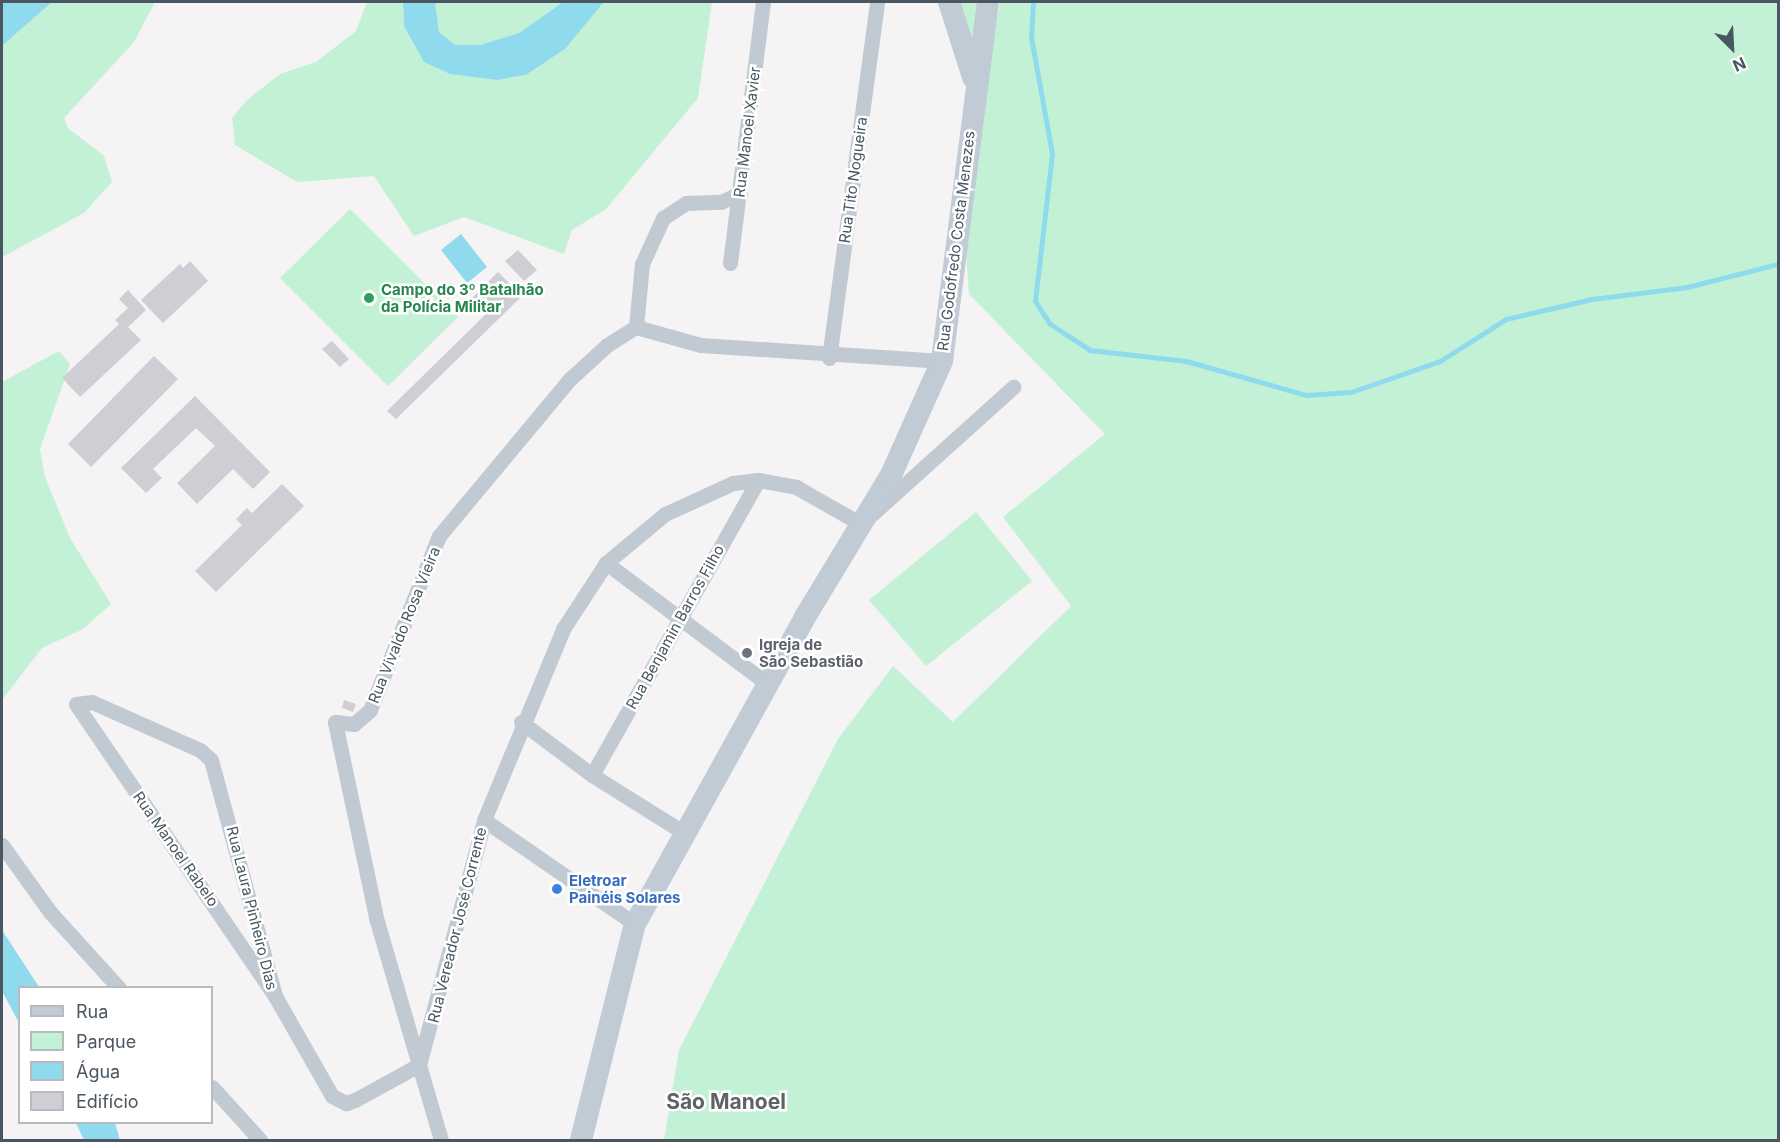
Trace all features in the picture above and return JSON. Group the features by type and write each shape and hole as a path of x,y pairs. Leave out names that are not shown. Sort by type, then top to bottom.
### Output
{"main road":[{"path":"949,2 975,83"},
{"name":"Rua Godofredo Costa Menezes","path":"581,1140 635,924 683,832 922,414 942,362 975,83 988,2"}],"street":[{"name":"Rua Manoel Xavier","path":"730,263 763,2"},
{"name":"Rua Tito Nogueira","path":"829,358 877,2"},
{"path":"740,193 721,202 686,203 663,218 642,264 636,327 701,345 829,358 942,362"},
{"name":"Rua Vivaldo Rosa Vieira","path":"441,1140 376,917 335,722 354,724 370,710 423,570 460,507 570,379 636,327"},
{"path":"861,524 1013,387"},
{"name":"Rua Vereador José Corrente","path":"419,1065 483,820 521,722 563,629 606,563 665,514 733,483 758,480 796,486 861,524"},
{"name":"Rua Benjamin Barros Filho","path":"592,776 758,480"},
{"path":"606,563 678,620 769,685"},
{"name":"Rua Laura Pinheiro Dias","path":"76,704 92,702 200,750 211,760 275,996 338,1101 354,1100 419,1065"},
{"name":"Rua Manoel Rabelo","path":"76,704 275,996"},
{"path":"521,722 592,776 683,832"},
{"path":"483,820 635,924"},
{"path":"2,845 50,912 118,986"},
{"path":"213,1088 260,1140"}],"green space":[{"path":"52,2 155,2 134,42 64,118 68,128 104,156 112,182 84,213 2,257 2,46"},
{"path":"367,2 403,2 404,26 496,80 526,75 565,49 604,2 712,2 698,98 606,209 572,230 564,254 464,217 414,236 374,176 297,182 235,145 232,118 247,100 280,74 316,62 356,31"},
{"path":"435,2 563,2 519,33 480,45 455,45 439,32"},
{"path":"958,2 980,2 974,64"},
{"path":"1000,2 1778,2 1778,1140 664,1140 679,1050 838,739 893,666 953,722 1071,606 1003,517 1105,434 969,294 964,226"},
{"name":"Campo do 3º Batalhão da Polícia Militar","path":"350,209 458,317 388,386 280,278"},
{"path":"59,351 70,364 40,449 45,477 70,538 111,604 83,629 42,648 2,700 2,382"},
{"path":"976,512 1032,581 926,666 869,600"}],"water":[{"path":"2,2 52,2 2,46"},
{"path":"403,2 435,2 439,32 455,45 480,45 519,33 563,2 604,2 565,49 526,75 497,80 450,74 424,62 404,26"},
{"path":"461,234 487,267 467,283 441,250"},
{"path":"2,930 38,986 18,986 18,1021 2,991"},
{"path":"76,1124 115,1124 120,1140 84,1140"}],"building":[{"path":"518,250 537,270 524,281 505,261"},
{"path":"190,261 208,281 163,323 141,300 180,264 183,268"},
{"path":"498,272 522,296 396,419 387,411 486,314 471,299"},
{"path":"128,290 146,310 128,327 141,340 80,397 62,378 119,324 115,320 128,308 119,299"},
{"path":"332,341 349,359 340,367 322,349"},
{"path":"154,356 178,379 91,467 68,444"},
{"path":"195,396 270,472 253,489 233,469 197,504 177,483 215,446 196,428 153,469 162,478 146,493 121,468"},
{"path":"282,484 304,506 216,592 195,571 242,525 236,519 247,508 252,513"},
{"path":"344,700 356,704 353,712 342,708"}],"waterway":[{"path":"1033,2 1031,37 1052,154 1035,301 1050,324 1090,350 1186,361 1306,395 1351,392 1440,361 1506,319 1592,299 1687,287 1778,264"}],"place":[{"name":"Campo do 3º Batalhão da Polícia Militar","path":"369,298"},
{"name":"Igreja de São Sebastião","path":"747,653"},
{"name":"Eletroar Painéis Solares","path":"557,889"}],"district":[{"name":"São Manoel","path":"726,1102"}]}
